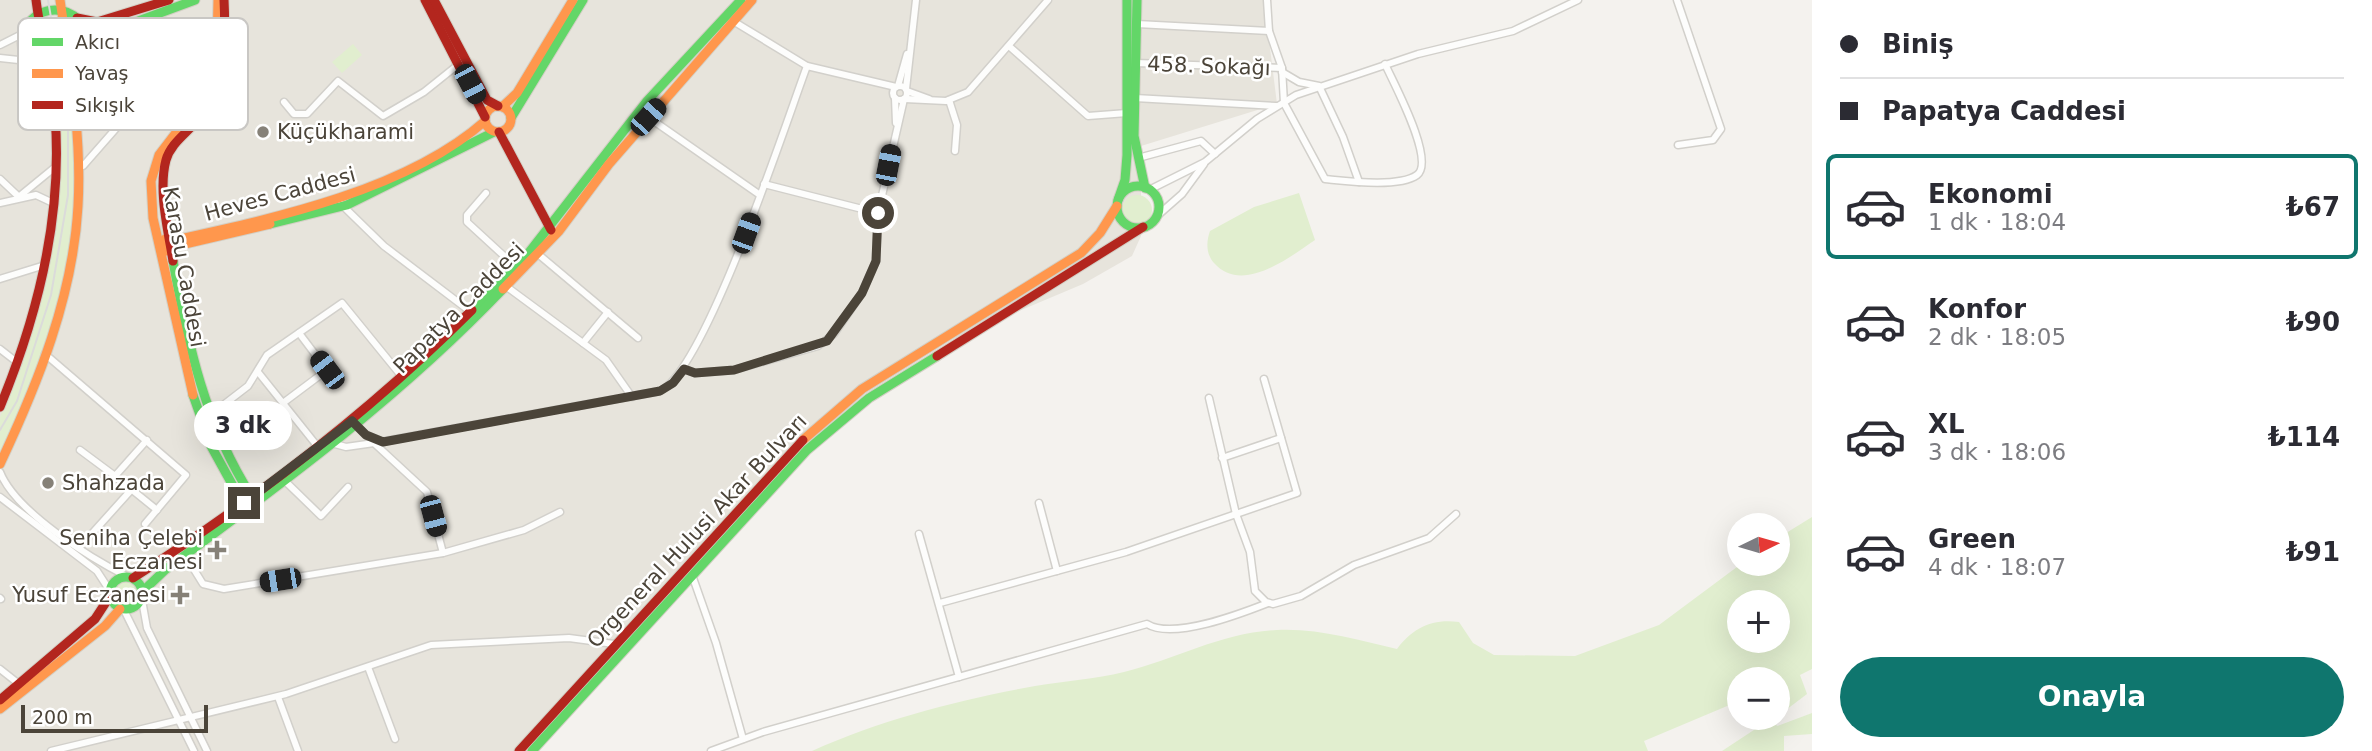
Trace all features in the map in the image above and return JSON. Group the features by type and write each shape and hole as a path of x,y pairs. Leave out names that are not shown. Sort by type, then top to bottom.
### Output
{"street":[{"path":"36,0 38,18"},
{"path":"60,0 63,18"},
{"path":"110,18 169,0"},
{"path":"143,18 195,0"},
{"name":"Karasu Caddesi","path":"218,0 218,18"},
{"name":"Karasu Caddesi","path":"224,0 224,18"},
{"path":"425,0 485,119 499,132 555,229"},
{"path":"433,0 487,100 500,106 511,118"},
{"path":"500,106 515,97 573,0"},
{"path":"499,132 511,118 583,0"},
{"name":"Papatya Caddesi","path":"142,595 186,555 285,481 333,440 413,379 507,287 538,254 647,101 741,0"},
{"name":"Papatya Caddesi","path":"354,424 555,229 648,117 752,0"},
{"path":"684,369 695,373 734,370 818,346 834,334 862,293 876,261 878,213 896,122 906,90 908,52 916,0"},
{"path":"733,21 807,66 878,85 895,91 904,99 949,100 973,88 1048,0"},
{"name":"Orgeneral Hulusi Akar Bulvarı","path":"519,751 796,447 862,388 1081,253 1100,233 1118,203 1125,180 1127,0"},
{"path":"1138,0 1135,98 1138,158 1147,189 1158,203 1157,216"},
{"path":"1267,0 1269,31 1282,70 1281,104 1325,179 1359,182 1399,180 1415,176 1422,167 1418,140 1385,64"},
{"path":"1205,162 1182,194 1143,227 1132,227 1122,222 1118,203 1129,188 1147,189 1205,162 1281,104 1319,86 1385,64 1513,31 1578,0"},
{"path":"1677,0 1721,130 1713,140 1678,145"},
{"path":"35,18 45,11 62,11 79,18"},
{"path":"1137,24 1269,31"},
{"path":"0,45 18,36"},
{"path":"1010,47 1087,117 1127,113"},
{"path":"896,122 895,91 908,52"},
{"path":"0,58 18,60"},
{"path":"284,102 291,113 307,114 338,81 383,116 424,92 459,64"},
{"name":"458. Sokağı","path":"1136,64 1282,70"},
{"path":"333,440 346,447 383,442 632,397 660,391 673,383 684,369 739,251 807,66"},
{"path":"1282,70 1299,82 1319,86"},
{"path":"1319,86 1343,136 1359,182"},
{"path":"895,91 906,90 929,99"},
{"path":"1135,98 1281,104"},
{"path":"949,100 957,125 955,151"},
{"name":"Heves Caddesi","path":"171,244 192,236 340,203 455,145 485,119 491,108 500,106"},
{"path":"648,117 760,195"},
{"path":"0,406 18,363 45,265 53,203 55,130"},
{"path":"0,464 45,354 74,238 78,167 75,130"},
{"path":"78,167 83,166 114,130"},
{"name":"Karasu Caddesi","path":"183,130 167,157 163,175 165,214 195,368 209,415 231,464 252,497"},
{"name":"Karasu Caddesi","path":"183,130 161,152 153,170 150,199 189,391 210,448 243,504"},
{"name":"Heves Caddesi","path":"171,244 371,195 499,132"},
{"path":"1138,158 1201,141 1215,154"},
{"path":"19,197 54,168"},
{"path":"0,179 19,197"},
{"path":"764,184 878,213"},
{"path":"486,193 467,215 467,222 516,267"},
{"path":"0,203 36,195 53,203"},
{"path":"340,203 384,246 471,312"},
{"name":"Orgeneral Hulusi Akar Bulvarı","path":"532,751 807,450 869,398 1143,227"},
{"path":"160,246 166,251 171,244"},
{"path":"538,254 638,338"},
{"path":"0,279 45,265"},
{"path":"507,287 612,367 632,397"},
{"path":"209,415 239,395 258,372 267,355 342,303 402,378"},
{"path":"583,343 608,312"},
{"path":"283,403 327,370 299,332"},
{"path":"0,349 18,363"},
{"path":"45,354 186,475 145,524"},
{"path":"258,372 318,447"},
{"path":"940,603 1057,571 1297,493 1264,379"},
{"path":"1209,398 1236,514 1247,541 1255,591 1268,603"},
{"path":"354,424 370,438 383,442"},
{"path":"1222,458 1281,438"},
{"path":"115,476 147,440"},
{"name":"Papatya Caddesi","path":"130,577 164,560 318,447 333,440"},
{"path":"374,443 427,492 443,553"},
{"path":"80,450 157,510"},
{"path":"0,472 18,500 79,548 130,577 142,595 147,628 207,751"},
{"path":"285,481 321,516 348,487"},
{"path":"79,548 132,489"},
{"path":"0,497 97,570 122,609 194,751"},
{"path":"1039,503 1057,571"},
{"path":"186,555 203,584 224,589 443,553 524,530 560,512"},
{"path":"711,751 743,739 1146,624 1166,630 1223,618 1268,603 1301,596 1354,565 1429,538 1456,514"},
{"path":"919,534 959,677"},
{"path":"692,575 716,643 743,739"},
{"path":"0,700 95,619 116,580 130,577"},
{"path":"0,709 105,626 122,609 136,607 142,595"},
{"path":"51,751 278,697 407,651 450,642 569,638 614,644"},
{"path":"368,667 395,739"},
{"path":"0,669 19,684"},
{"path":"278,697 298,751"}],"shaded area":[{"path":"0,0 1264,0 1277,104 1141,146 1141,236 1132,256 1083,284 943,343 841,406 539,725 532,751 0,751"}],"green space":[{"path":"353,44 362,55 342,73 332,62"},
{"path":"54,130 72,130 75,191 72,229 62,287 46,344 5,455 0,453 0,417 26,351 53,242 57,213"},
{"path":"1299,193 1315,240 1279,263 1252,274 1225,272 1214,263 1208,248 1210,231 1254,207"},
{"path":"1137,195 1148,199 1152,210 1148,221 1137,225 1126,221 1122,210 1126,199"},
{"path":"1812,517 1812,669 1800,675 1807,694 1790,707 1790,667 1727,667 1727,706 1644,741 1648,751 812,751 866,729 950,704 1035,686 1124,672 1219,641 1257,632 1308,631 1397,649 1416,630 1432,623 1449,621 1459,622 1473,643 1494,655 1575,656 1659,625 1727,574 1790,576 1790,531"},
{"path":"126,582 134,585 137,593 134,601 126,604 118,601 115,593 118,585"},
{"path":"1812,713 1812,734 1784,736 1784,751 1722,751 1754,730 1790,730 1790,721"}],"tram line":[{"path":"48,0 51,18"},
{"path":"0,430 17,401 51,295 68,195 68,130"}],"traffic: fast":[{"path":"146,18 195,0"},
{"path":"511,118 583,0"},
{"path":"472,310 527,255 647,101 741,0"},
{"path":"1118,200 1125,180 1127,155 1127,0"},
{"path":"1137,0 1134,136 1145,188"},
{"path":"34,18 55,10 76,18"},
{"path":"270,224 347,205 494,132"},
{"path":"1138,186 1153,192 1159,207 1153,222 1138,228 1123,222 1117,207 1123,192 1138,186"},
{"path":"173,261 200,383 222,441 252,497"},
{"path":"143,591 165,570 297,471 382,402 464,329 503,289"},
{"path":"532,751 807,450 869,398 937,356"},
{"path":"193,395 211,446 243,504"},
{"path":"126,577 138,581 142,593 138,605 126,609 114,605 110,593 114,581 126,577"}],"traffic: slow":[{"path":"60,0 63,18"},
{"path":"218,0 218,18"},
{"path":"502,107 517,93 573,0"},
{"path":"503,289 559,231 609,164 752,0"},
{"path":"498,106 507,110 511,119 507,128 498,132 489,128 485,119 489,110 498,106"},
{"path":"270,224 172,247 167,251 160,246 165,239 170,241 251,223 336,199 377,184 417,166 453,145 485,121"},
{"path":"0,464 40,371 69,273 78,206 77,130"},
{"path":"178,130 159,155 151,181 153,218 193,395"},
{"path":"803,440 862,389 1081,253 1100,233 1117,206"},
{"path":"0,709 105,626 120,609"}],"traffic: jam":[{"path":"36,0 39,18"},
{"path":"110,18 169,0"},
{"path":"224,0 225,18"},
{"path":"425,0 485,117"},
{"path":"434,0 487,100 498,106"},
{"path":"0,407 26,337 45,264 55,191 55,130"},
{"path":"173,261 163,197 164,172 168,154 188,130"},
{"path":"499,132 551,230"},
{"path":"937,356 1143,227"},
{"path":"133,578 223,518 310,453 393,384 472,310"},
{"path":"519,751 803,440"},
{"path":"0,700 95,619 110,596"}],"place":[{"name":"Küçükharami","path":"263,132"},
{"name":"Shahzada","path":"48,483"},
{"name":"Seniha Çelebi Eczanesi","path":"217,550"},
{"name":"Yusuf Eczanesi","path":"180,595"}],"route":[{"path":"244,503 352,421 366,435 383,442 660,391 673,383 684,369 695,373 734,370 818,346 834,334 862,293 876,261 879,240 878,213"}]}
